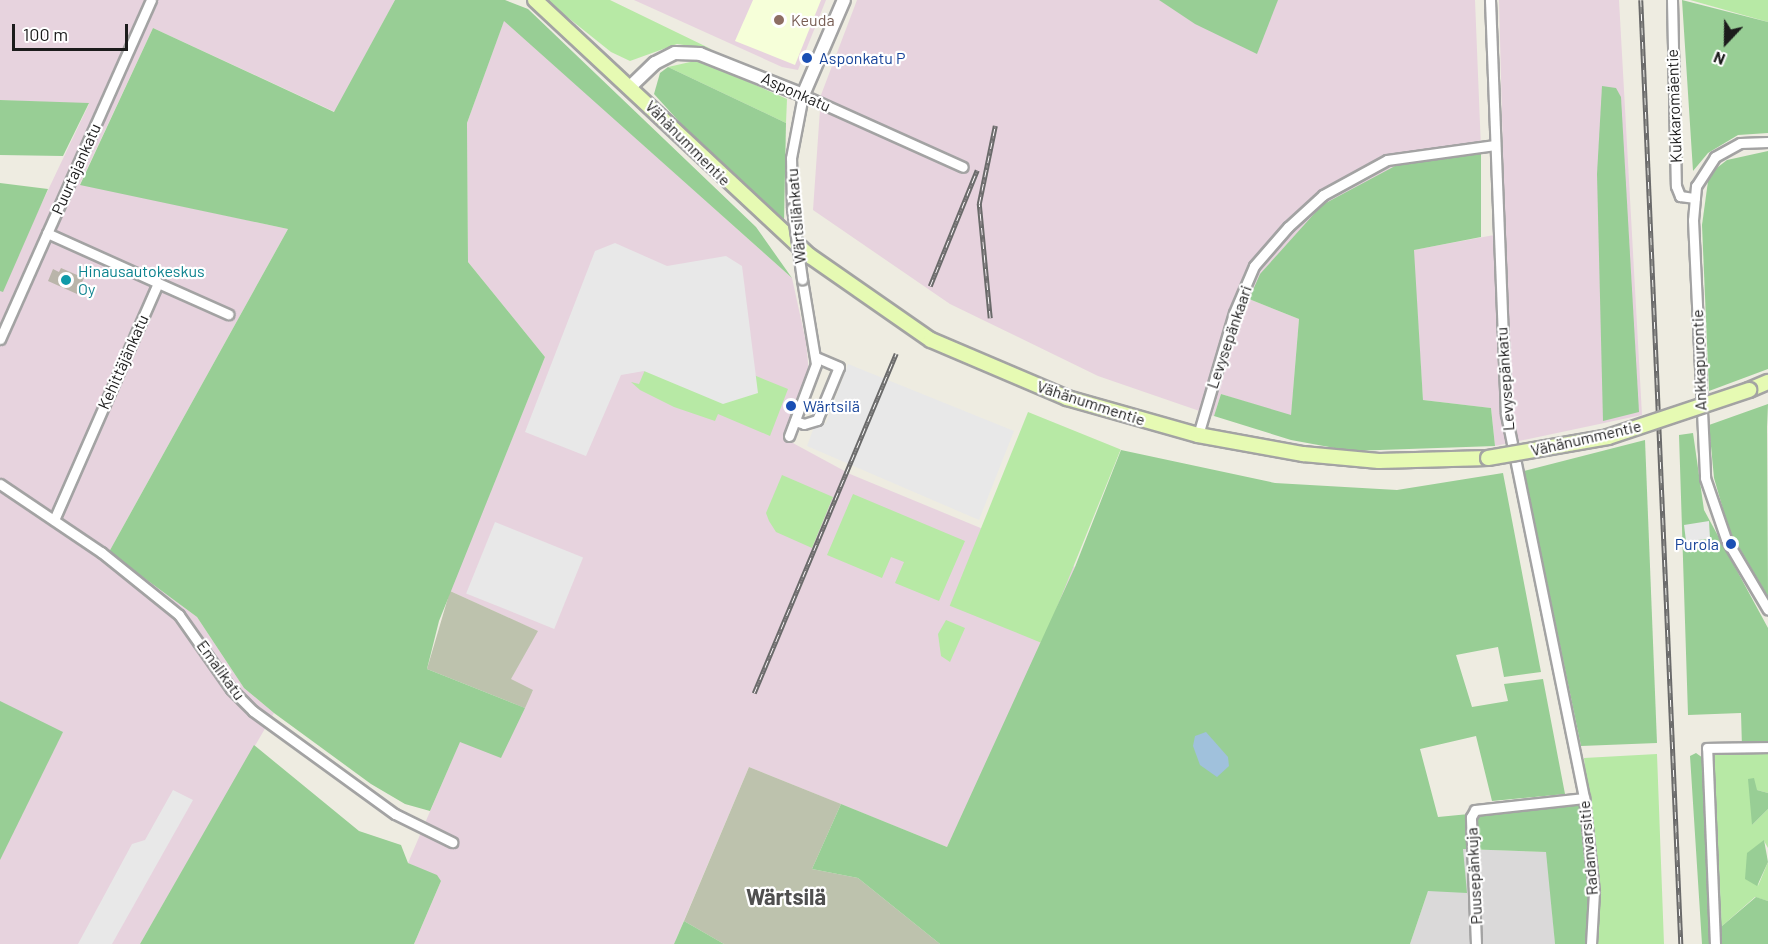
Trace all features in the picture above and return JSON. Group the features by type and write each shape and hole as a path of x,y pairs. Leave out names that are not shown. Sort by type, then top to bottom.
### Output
{"main road":[{"name":"Vähänummentie","path":"535,0 632,86 724,180 810,256 931,340 1067,398 1198,435 1303,454 1379,461 1488,458 1608,437 1768,382"}],"street":[{"name":"Puurtajankatu","path":"0,339 152,0"},
{"name":"Wärtsilänkatu","path":"789,436 816,357 792,208 791,158 803,94 844,0"},
{"name":"Levysepänkatu","path":"1490,0 1506,414 1575,752"},
{"name":"Kukkaromäentie","path":"1672,0 1676,186 1680,196 1695,198"},
{"name":"Asponkatu","path":"632,86 656,63 675,53 700,54 803,94 963,168"},
{"name":"Ankkapurontie","path":"1768,142 1740,143 1715,157 1703,170 1695,198 1705,478 1726,539 1768,610"},
{"name":"Levysepänkaari","path":"1198,435 1234,313 1254,266 1288,227 1323,195 1387,160 1495,145"},
{"path":"47,233 228,314"},
{"name":"Kehittäjänkatu","path":"54,520 158,283"},
{"path":"795,421 804,424 817,420 839,367 816,357"},
{"name":"Emalikatu","path":"0,484 54,520 179,615 231,689 253,711 395,814 452,842"},
{"path":"1716,944 1707,748 1768,747"},
{"name":"Radanvarsitie","path":"1575,752 1584,798 1594,892 1591,944"},
{"name":"Puusepänkuja","path":"1476,944 1471,817 1475,810 1584,798"}],"shaded area":[{"path":"0,0 395,0 335,112 153,28 80,184 288,229 109,552 197,617 244,688 274,713 140,944 0,944 0,291 89,104 0,100"},
{"path":"634,0 826,0 798,70 782,67"},
{"name":"Keuda","path":"753,0 821,0 795,65 735,41"},
{"path":"857,0 1475,0 1481,149 1249,299 1299,319 1291,416 1221,394 1214,416 1098,376 950,304 813,210 821,95"},
{"path":"1499,0 1619,0 1642,415 1495,446 1491,408 1423,400 1413,250 1505,233"},
{"path":"504,20 792,278 806,342 811,393 791,442 850,474 1075,567 1046,640 947,847 749,767 674,944 414,944 441,881 408,863 460,741 533,691 510,680 537,631 450,591 545,357 468,262 467,123"},
{"path":"615,243 667,266 726,256 742,266 758,393 723,404 644,371 621,375 586,456 525,432 595,251"},
{"path":"848,364 1014,431 979,520 807,446 814,427 826,423"},
{"path":"1709,521 1710,539 1686,541 1684,525"},
{"path":"495,522 583,558 554,629 466,593"},
{"path":"450,591 538,631 511,679 533,690 525,708 427,669"},
{"path":"749,767 841,804 812,869 858,878 940,944 724,944 684,921"},
{"path":"173,790 193,800 112,944 78,944 132,844 145,840"},
{"path":"1463,849 1547,852 1555,944 1410,944 1428,891"}],"green space":[{"path":"395,0 505,0 528,9 756,227 792,278 504,21 467,123 468,262 545,357 439,621 427,669 525,708 501,758 460,742 430,811 405,804 371,784 274,713 244,688 197,617 109,552 288,229 80,185 153,28 334,112"},
{"path":"546,0 610,0 711,49 677,44 630,61 611,52"},
{"path":"1159,0 1278,0 1257,54 1195,24"},
{"path":"1682,0 1768,22 1768,133 1738,135 1708,153 1693,171"},
{"path":"1690,0 1768,0 1768,22"},
{"path":"699,60 787,99 786,123 668,67"},
{"path":"668,67 786,123 784,222 727,174 654,94 660,73"},
{"path":"1602,86 1616,88 1621,97 1639,412 1603,421 1597,174"},
{"path":"0,100 89,103 63,156 0,155"},
{"path":"1481,149 1481,237 1414,250 1423,400 1491,408 1495,446 1351,451 1291,440 1214,416 1221,394 1291,415 1299,319 1249,299 1260,274 1322,205 1395,166"},
{"path":"1768,151 1768,369 1709,391 1702,225 1709,174 1727,160"},
{"path":"0,183 48,189 3,292 0,291"},
{"path":"650,358 739,369 788,389 770,436 718,414 715,421 674,407 640,390 631,382 639,384"},
{"path":"1768,404 1768,597 1729,530 1714,478 1709,425"},
{"path":"1028,412 1121,449 1042,643 950,606"},
{"path":"1693,433 1704,510 1768,628 1768,751 1713,752 1722,926 1756,897 1768,901 1768,944 1702,944 1690,756 1696,753 1703,758 1708,750 1742,748 1741,713 1688,715 1679,435"},
{"path":"1645,440 1657,743 1581,746 1524,471"},
{"path":"1121,450 1275,483 1397,490 1503,473 1541,672 1504,677 1498,647 1456,655 1472,707 1508,701 1504,684 1543,679 1565,794 1492,801 1476,736 1420,749 1438,817 1581,803 1590,892 1587,944 1555,944 1546,852 1463,849 1467,893 1428,891 1410,944 940,944 858,878 812,869 841,804 947,847 1075,567"},
{"path":"782,475 833,497 812,548 776,532 769,521 766,513"},
{"path":"853,494 965,541 939,601 895,583 904,562 891,557 882,578 827,555"},
{"path":"946,620 965,628 950,662 941,656 938,634"},
{"path":"0,701 63,732 0,860"},
{"path":"254,745 359,831 401,845 408,863 437,875 441,881 414,944 140,944"},
{"path":"1713,751 1768,751 1768,793 1757,790 1752,825 1768,809 1768,848 1764,841 1758,886 1768,862 1768,901 1755,897 1722,926"},
{"path":"1657,754 1664,944 1594,944 1597,893 1584,758"},
{"path":"1754,778 1757,790 1768,793 1768,809 1752,825 1748,779"},
{"path":"1764,840 1768,862 1757,886 1745,879 1747,853"},
{"path":"684,921 724,944 674,944"}],"water":[{"path":"1206,732 1228,757 1229,766 1217,777 1200,765 1193,746 1195,736"}],"building":[{"name":"Hinausautokeskus Oy","path":"61,268 84,278 77,294 48,281 53,269 59,272"}],"railway":[{"path":"1641,0 1681,944"},
{"path":"990,318 979,204 995,126"},
{"path":"930,286 977,170"},
{"path":"754,693 896,353"}],"place":[{"name":"Keuda","path":"779,20"},
{"name":"Asponkatu P","path":"807,58"},
{"name":"Hinausautokeskus Oy","path":"66,280"},
{"name":"Wärtsilä","path":"791,406"},
{"name":"Purola","path":"1731,544"}],"district":[{"name":"Wärtsilä","path":"786,897"}]}
